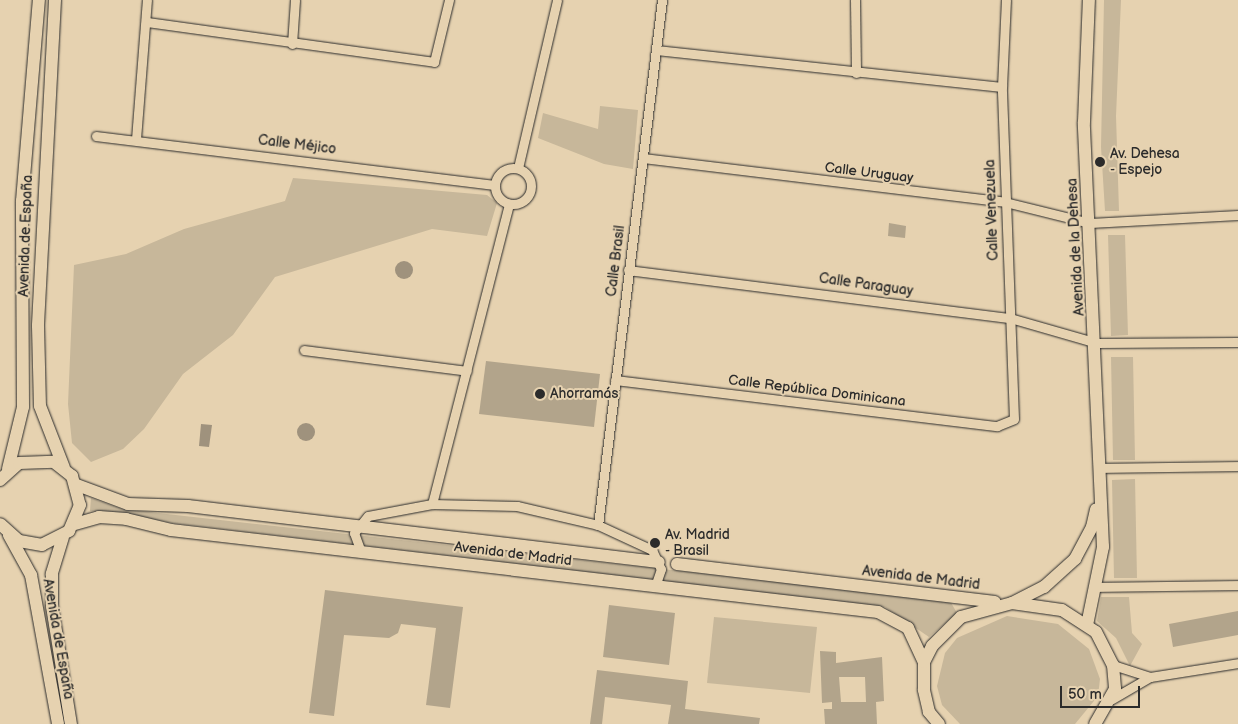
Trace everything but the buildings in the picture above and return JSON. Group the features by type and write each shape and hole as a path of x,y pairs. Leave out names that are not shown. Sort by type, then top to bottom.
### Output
{"street":[{"name":"Avenida de España","path":"8,469 24,407 22,201 39,0"},
{"name":"Avenida de España","path":"56,0 38,326 40,406 64,468 77,486"},
{"path":"136,139 147,22 146,0"},
{"path":"292,44 295,0"},
{"path":"147,22 292,44 434,62 449,0"},
{"path":"518,168 557,0"},
{"name":"Calle Brasil","path":"598,525 662,0"},
{"path":"855,0 856,73"},
{"name":"Calle Venezuela","path":"1006,0 1002,87 1014,419"},
{"name":"Avenida de la Dehesa","path":"1088,625 1103,547 1099,492 1097,344 1084,122 1089,0"},
{"path":"656,50 856,73 1002,87"},
{"name":"Calle Méjico","path":"96,136 136,139 494,185"},
{"name":"Calle Uruguay","path":"643,158 1005,202 1090,223 1238,215"},
{"path":"518,168 528,175 532,187 522,202 509,204 498,197 494,185 502,171 518,168"},
{"path":"432,504 509,204"},
{"name":"Calle Paraguay","path":"628,270 1010,318 1097,344 1238,342"},
{"path":"304,350 467,371"},
{"name":"Calle República Dominicana","path":"615,380 997,426 1014,419"},
{"path":"0,480 8,469 42,459 64,468"},
{"path":"1099,468 1238,466"},
{"path":"9,535 30,545 63,536 74,524 80,505 77,486"},
{"name":"Avenida de Madrid","path":"77,486 128,504 188,506 1006,603 1046,605 1088,625"},
{"name":"Avenida de la Dehesa","path":"924,662 939,636 961,617 1006,603 1044,587 1075,559 1092,528 1099,492"},
{"path":"361,552 355,526 368,516 432,504 517,506 598,525 652,550 659,562 661,574 655,586"},
{"name":"Avenida de Madrid","path":"74,524 99,517 126,519 172,530 878,612 908,628 924,662 927,718"},
{"name":"Avenida de España","path":"0,524 9,535 31,575 58,724"},
{"name":"Avenida de España","path":"63,536 52,574 52,606 71,724"},
{"path":"1094,587 1238,584"},
{"path":"1088,625 1113,665 1112,699"},
{"path":"1113,665 1150,678"},
{"path":"1097,723 1112,699 1150,678 1238,665"},
{"path":"927,718 939,724"}],"shaded area":[{"path":"1104,0 1121,0 1116,116 1119,211 1105,211 1101,147"},
{"path":"600,106 638,110 633,169 604,164 538,138 543,113 598,129"},
{"path":"293,178 487,195 497,203 487,236 432,229 275,277 233,335 183,374 144,429 123,449 91,462 72,443 68,404 74,265 126,254 184,229 285,201"},
{"path":"1108,235 1125,235 1128,335 1111,336"},
{"path":"404,261 410,264 413,270 410,276 404,279 398,276 395,270 398,264"},
{"path":"1111,357 1133,357 1135,460 1113,460"},
{"path":"306,423 312,426 315,432 312,438 306,441 300,438 297,432 300,426"},
{"path":"201,424 212,425 209,447 199,446"},
{"path":"1135,479 1137,578 1114,578 1112,480"},
{"path":"91,498 122,509 950,601 957,613 929,637 885,607 172,523 122,513 90,511"},
{"path":"1101,597 1129,597 1132,633 1142,644 1130,666 1116,638 1097,621"},
{"path":"1007,616 1058,624 1089,649 1100,679 1098,696 1075,724 960,724 942,705 937,686 945,653 957,638"},
{"path":"714,617 817,627 810,693 707,683"}],"place":[{"name":"Av. Dehesa - Espejo","path":"1100,162"},
{"name":"Ahorramás","path":"540,394"},
{"name":"Av. Madrid - Brasil","path":"655,543"}]}
